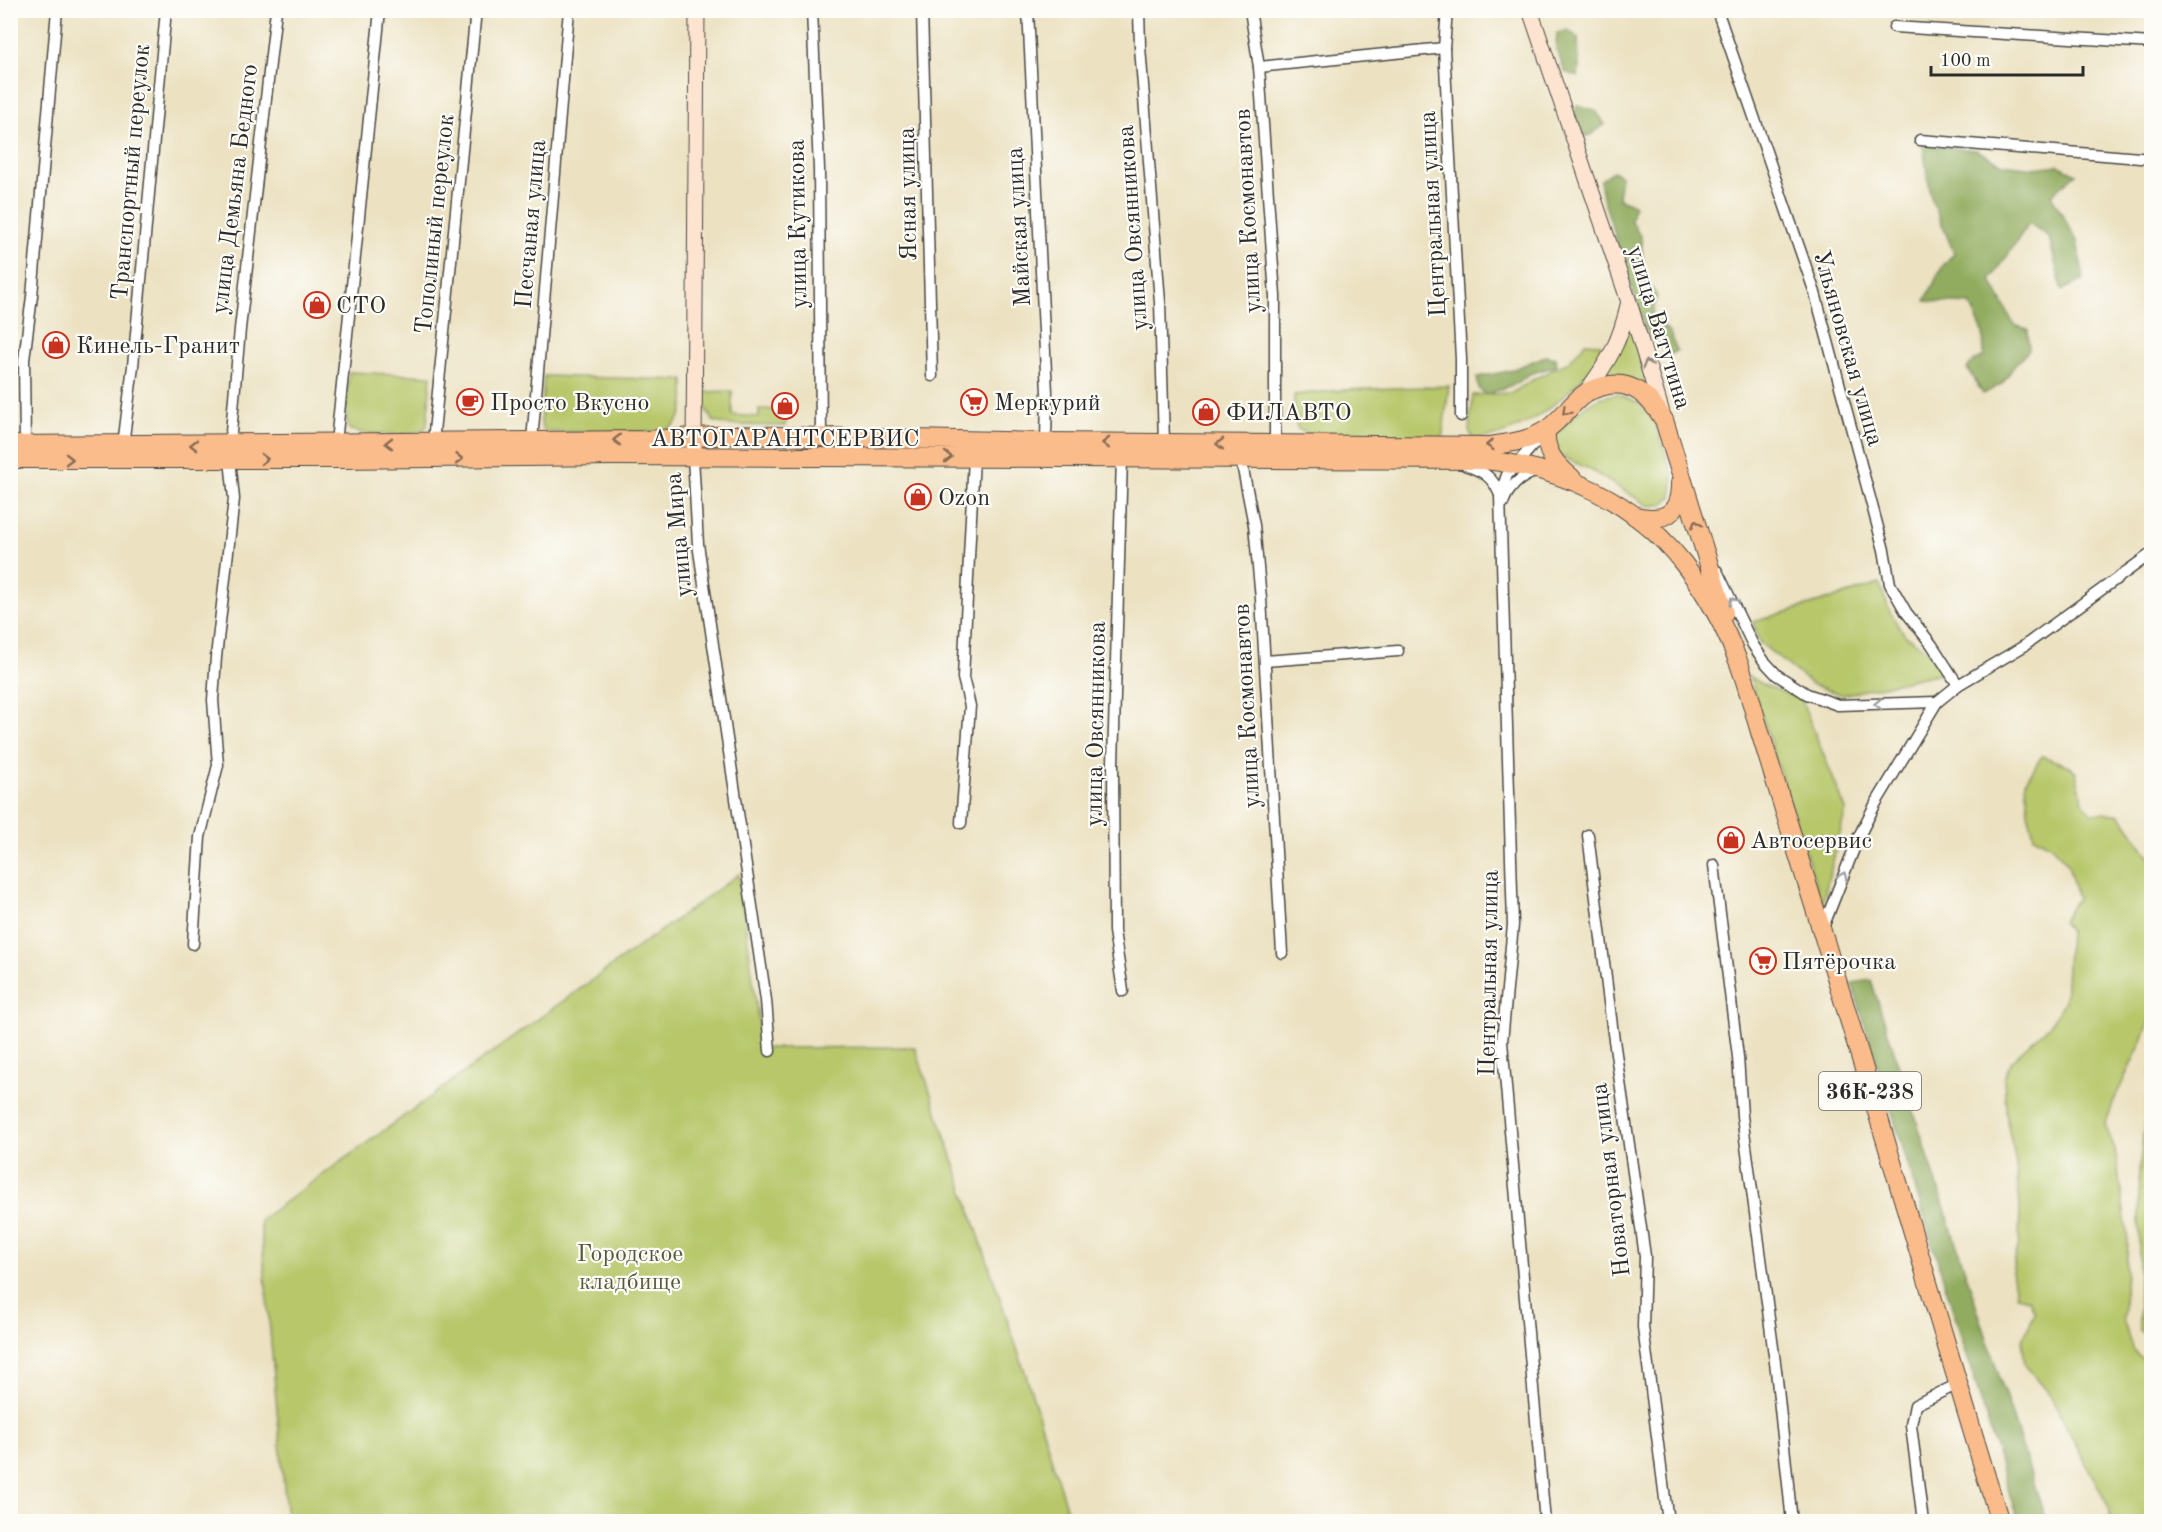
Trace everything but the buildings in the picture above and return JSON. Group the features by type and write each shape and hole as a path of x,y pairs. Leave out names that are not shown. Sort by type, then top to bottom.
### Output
{"main road":[{"name":"улица Мира","path":"693,457 696,10"},
{"name":"улица Ватутина","path":"1530,10 1629,302 1680,476 1738,660"},
{"path":"18,445 123,445 230,452 336,443 821,436 1046,442 1488,446 1529,438 1546,430 1586,393 1615,350 1624,326 1629,302"},
{"path":"1586,393 1608,385 1629,386 1645,395 1664,420"},
{"path":"1546,430 1546,444 1552,459 1562,471 1576,481"},
{"name":"36К-238","path":"10,459 230,452 693,457 1484,460 1516,463 1576,481 1635,516 1682,561 1718,618 1738,660 2000,1521"},
{"path":"1635,516 1652,520 1663,518 1670,513 1676,506 1680,495 1680,476"}],"street":[{"path":"18,445 57,10"},
{"name":"Транспортный переулок","path":"123,445 133,366 166,10"},
{"name":"улица Демьяна Бедного","path":"193,944 200,837 218,765 213,700 234,499 230,452 240,329 276,10"},
{"path":"336,443 380,10"},
{"name":"Тополиный переулок","path":"433,442 476,10"},
{"name":"Песчаная улица","path":"532,441 569,10"},
{"name":"улица Кутикова","path":"812,10 819,169 821,436"},
{"name":"Ясная улица","path":"922,10 932,376"},
{"name":"Майская улица","path":"1028,10 1047,392 1046,442"},
{"name":"улица Овсянникова","path":"1139,10 1160,302 1164,443"},
{"name":"улица Космонавтов","path":"1250,10 1259,67 1275,296 1275,445"},
{"name":"Центральная улица","path":"1447,10 1444,48 1461,359 1461,416"},
{"name":"Ульяновская улица","path":"1717,10 1815,293 1884,550 1890,584 1906,612 1932,645 1958,685"},
{"path":"1894,27 2151,43"},
{"path":"1259,67 1444,48"},
{"path":"1920,140 2151,159"},
{"name":"Центральная улица","path":"1545,1521 1502,1042 1513,925 1500,495 1507,475 1546,430"},
{"name":"улица Мира","path":"693,457 698,544 766,1000 770,1051"},
{"path":"961,823 970,706 963,678 974,457"},
{"name":"улица Овсянникова","path":"1122,458 1113,763 1114,931 1122,991"},
{"name":"улица Космонавтов","path":"1241,459 1254,525 1265,661 1282,953"},
{"path":"1454,461 1481,470 1490,477 1500,495"},
{"path":"1501,509 1505,496 1513,485 1522,477 1542,470"},
{"path":"1704,550 1724,583 1753,645 1777,675 1808,694 1838,705 1936,702"},
{"path":"1822,930 1859,836 1936,702 1958,685 2024,646 2151,553"},
{"path":"1265,661 1398,651"},
{"name":"Новаторная улица","path":"1588,835 1612,1026 1645,1256 1643,1327 1668,1521"},
{"path":"1714,865 1738,1057 1742,1116 1776,1370 1792,1521"},
{"path":"1923,1521 1911,1425 1914,1405 1958,1384"}],"green space":[{"path":"1568,30 1578,38 1578,77 1565,72 1556,48 1557,33"},
{"path":"1577,106 1595,110 1605,124 1591,135 1576,138 1571,125"},
{"path":"1923,145 1976,150 2003,164 2034,168 2058,165 2076,174 2051,195 2077,241 2084,280 2062,290 2049,237 2029,223 1991,280 2014,325 2028,329 2029,350 2002,384 1983,394 1967,368 1984,356 1983,332 1970,304 1925,301 1942,267 1954,253 1931,198"},
{"path":"1613,171 1621,176 1618,198 1634,205 1631,220 1641,238 1645,278 1657,296 1652,315 1670,333 1677,351 1667,357 1662,347 1646,331 1604,201 1600,181"},
{"path":"1630,325 1651,390 1638,382 1627,379 1600,382"},
{"path":"1585,343 1601,344 1600,358 1562,398 1535,418 1506,433 1474,439 1469,431 1473,395 1512,393 1569,362"},
{"path":"1545,356 1555,358 1556,366 1529,374 1517,383 1486,395 1479,389 1477,377 1509,371"},
{"path":"349,372 431,376 427,426 421,430 401,434 377,434 349,429 346,415"},
{"path":"544,376 684,380 682,410 676,423 663,432 547,432 542,429 541,422"},
{"path":"1449,386 1442,440 1309,435 1298,429 1294,419 1294,395 1343,390"},
{"path":"732,391 732,415 759,417 759,409 788,410 785,426 727,425 713,421 704,406 705,392"},
{"path":"1617,394 1640,404 1648,411 1656,425 1673,476 1672,497 1661,505 1649,506 1589,469 1562,457 1558,452 1556,434 1570,420 1590,403"},
{"path":"1880,584 1890,613 1905,635 1949,666 1940,673 1843,695 1813,685 1759,642 1753,622"},
{"path":"1749,676 1764,685 1801,699 1846,810 1822,904"},
{"path":"2042,756 2069,766 2076,773 2083,802 2091,813 2120,814 2151,859 2152,1013 2105,1125 2115,1149 2128,1240 2123,1320 2133,1350 2151,1367 2151,1521 2111,1521 2107,1503 2048,1392 2025,1365 2022,1340 2035,1313 2029,1299 2016,1296 2012,1271 2019,1243 2020,1206 2015,1158 2007,1122 2004,1078 2012,1060 2049,1026 2065,1001 2069,932 2062,921 2077,898 2068,864 2050,845 2034,836 2028,813 2026,781"},
{"name":"Городское кладбище","path":"739,874 762,1048 915,1047 1030,1387 1070,1521 287,1521 260,1220"},
{"path":"1871,980 2046,1521 2018,1521 1852,983"},
{"path":"2151,1069 2151,1341 2139,1330 2139,1171"}],"place":[{"name":"СТО","path":"317,305"},
{"name":"Кинель-Гранит","path":"56,345"},
{"name":"Просто Вкусно","path":"470,402"},
{"name":"Меркурий","path":"974,402"},
{"name":"АВТОГАРАНТСЕРВИС","path":"785,406"},
{"name":"ФИЛАВТО","path":"1206,412"},
{"name":"Ozon","path":"918,497"},
{"name":"Автосервис","path":"1731,840"},
{"name":"Пятёрочка","path":"1763,961"}]}
